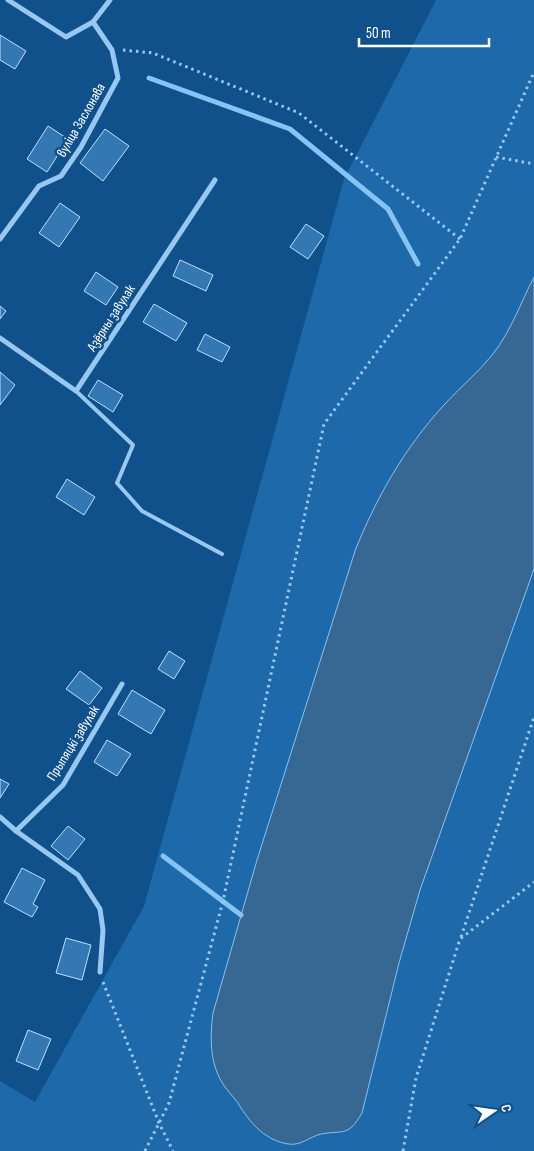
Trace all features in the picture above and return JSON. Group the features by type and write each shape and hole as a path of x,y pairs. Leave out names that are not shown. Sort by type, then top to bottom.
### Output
{"street":[{"path":"8,0 66,37 93,22 110,0"},
{"name":"вуліца Заслонава","path":"0,240 39,186 61,176 81,147 118,78 112,50 93,22"},
{"name":"Азёрны завулак","path":"76,391 215,180"},
{"path":"0,338 76,391"},
{"name":"Прыпяцкі завулак","path":"16,831 63,785 122,684"},
{"path":"0,817 16,831 78,875 100,908 103,930 100,972"}],"lane":[{"path":"76,391 133,445 117,483 142,511 222,554"}],"path":[{"path":"112,50 153,53 299,113 460,238"},
{"path":"145,1151 169,1103 223,901 324,424 460,238 534,72"},
{"path":"496,156 534,164"},
{"path":"402,1151 416,1078 534,717"},
{"path":"460,939 534,882"},
{"path":"100,972 159,1123 173,1151"}],"shaded area":[{"path":"436,0 534,0 534,1151 0,1151 0,1081 35,1102 144,906 344,179"},
{"path":"534,277 534,569 420,890 399,963 362,1113 353,1126 345,1131 317,1135 297,1144 280,1142 267,1136 255,1126 225,1087 216,1070 212,1051 213,1013 257,860 355,551 372,512 392,475 429,422 493,354 510,326"}],"building":[{"path":"0,35 26,51 15,69 0,60"},
{"path":"48,126 68,139 47,172 27,159"},
{"path":"105,129 129,146 103,181 80,163"},
{"path":"60,203 80,217 59,247 39,233"},
{"path":"306,224 324,236 308,259 290,247"},
{"path":"180,260 213,275 206,291 173,276"},
{"path":"96,272 118,287 106,305 84,291"},
{"path":"154,304 187,323 176,341 143,322"},
{"path":"0,306 6,311 0,319"},
{"path":"205,334 230,347 222,362 197,350"},
{"path":"0,372 15,385 0,405"},
{"path":"98,380 123,395 113,412 88,396"},
{"path":"67,479 95,497 84,515 56,497"},
{"path":"169,651 185,661 174,679 158,669"},
{"path":"80,671 102,688 89,705 66,689"},
{"path":"132,690 165,710 151,734 118,714"},
{"path":"107,740 131,754 117,776 94,762"},
{"path":"0,779 9,784 0,798"},
{"path":"68,826 85,839 68,860 51,846"},
{"path":"22,868 45,880 33,904 38,907 32,917 4,902"},
{"path":"66,938 91,945 82,980 56,973"},
{"path":"28,1030 51,1039 38,1070 16,1061"}],"waterway":[{"path":"149,78 290,129 388,209 418,264"},
{"path":"163,856 241,915"}]}
